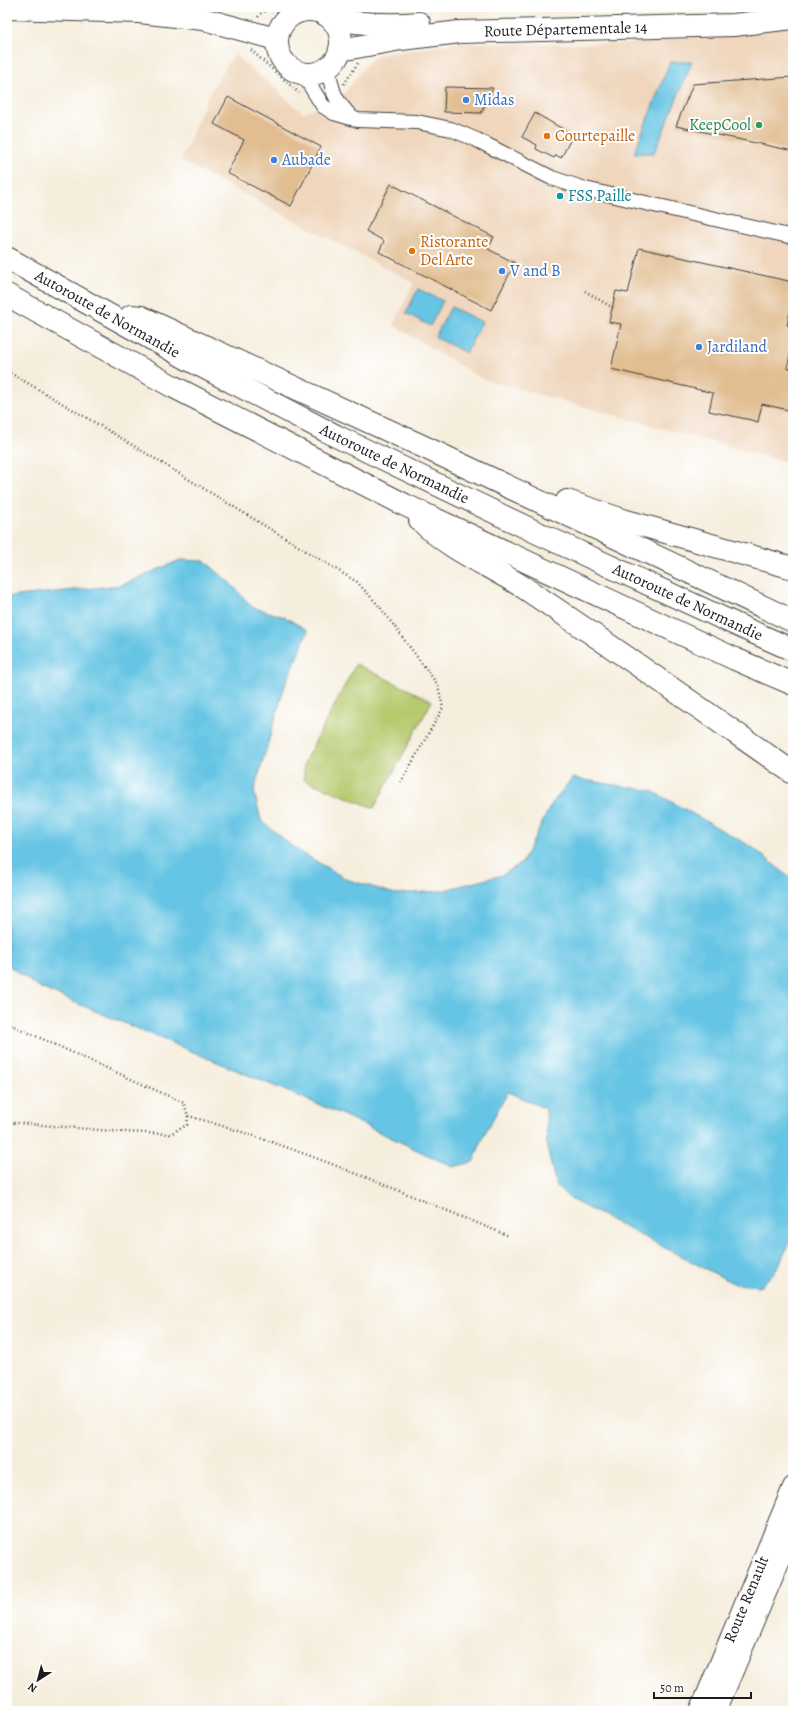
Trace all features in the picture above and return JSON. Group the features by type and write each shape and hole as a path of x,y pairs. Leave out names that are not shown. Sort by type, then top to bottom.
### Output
{"main road":[{"name":"Route Départementale 14","path":"332,19 367,25 396,26 469,17 642,16 784,7"},
{"path":"7,8 139,12 203,19 276,39"},
{"path":"313,8 323,12 332,19 341,35 334,59 319,73 308,74 298,72 281,60 277,50 276,39 278,29 284,20 292,13 302,9 313,8"},
{"name":"Route Départementale 14","path":"334,59 401,39 460,32 734,24 793,18"},
{"name":"Autoroute de Normandie","path":"7,258 186,358 336,436 540,534 793,650"},
{"name":"Autoroute de Normandie","path":"7,295 172,386 405,505 735,659 793,684"},
{"path":"102,312 141,317 422,446 793,621"},
{"path":"422,446 467,460 524,485 623,520 793,568"},
{"path":"405,505 433,534 530,592 666,684 793,773"}],"street":[{"path":"334,59 332,91 337,102 353,119"},
{"path":"298,72 308,82 323,106 334,113 353,119 417,122 451,129 477,140 552,178 585,189 793,236"},
{"name":"Route Renault","path":"700,1711 793,1486"},
{"name":"Route Renault","path":"716,1711 793,1529"}],"path":[{"path":"258,18 260,14 271,7"},
{"path":"249,46 250,49 300,94"},
{"path":"342,87 359,61"},
{"path":"585,291 613,308"},
{"path":"7,371 111,432 357,582 380,607 438,685 443,708 401,782"},
{"path":"7,1023 184,1103 188,1116 187,1125 170,1134 7,1123"},
{"path":"188,1116 218,1124 341,1168 509,1236"}],"shaded area":[{"path":"793,23 793,464 482,379 393,325 414,283 181,161 208,95 234,54 303,113 342,96 365,66 376,55 458,43 620,44 658,41"}],"green space":[{"path":"356,664 432,701 374,808 304,780 304,763"}],"water":[{"path":"670,62 692,62 655,151 652,153 634,153"},
{"path":"418,289 443,301 430,326 406,313"},
{"path":"451,307 482,322 466,353 435,337"},
{"path":"180,560 205,561 232,585 252,607 285,617 308,631 285,685 254,791 261,820 294,848 346,879 395,894 441,891 502,875 522,863 551,805 572,778 652,791 752,847 793,880 793,1236 777,1269 761,1286 735,1284 570,1199 556,1185 547,1148 546,1109 508,1092 485,1133 473,1162 453,1167 341,1114 38,987 7,964 7,597 122,585"}],"building":[{"path":"793,77 793,151 676,126 693,84"},
{"name":"Midas","path":"445,87 493,88 481,113 444,112"},
{"name":"Aubade","path":"228,97 321,147 291,206 227,173 244,140 214,124"},
{"name":"Courtepaille","path":"535,113 573,135 561,158 556,155 554,158 536,149 537,145 522,137"},
{"path":"391,184 494,237 488,249 515,263 491,310 379,252 384,241 366,231"},
{"name":"Jardiland","path":"639,248 793,282 793,297 787,325 793,327 793,341 787,368 793,369 793,411 762,404 758,422 709,411 713,393 611,369 621,324 609,322 616,291 628,293"}],"place":[{"name":"Midas","path":"466,100"},
{"name":"KeepCool","path":"759,125"},
{"name":"Courtepaille","path":"547,136"},
{"name":"Aubade","path":"274,160"},
{"name":"FSS Paille","path":"560,196"},
{"name":"Ristorante Del Arte","path":"412,251"},
{"name":"V and B","path":"502,271"},
{"name":"Jardiland","path":"699,347"}]}
